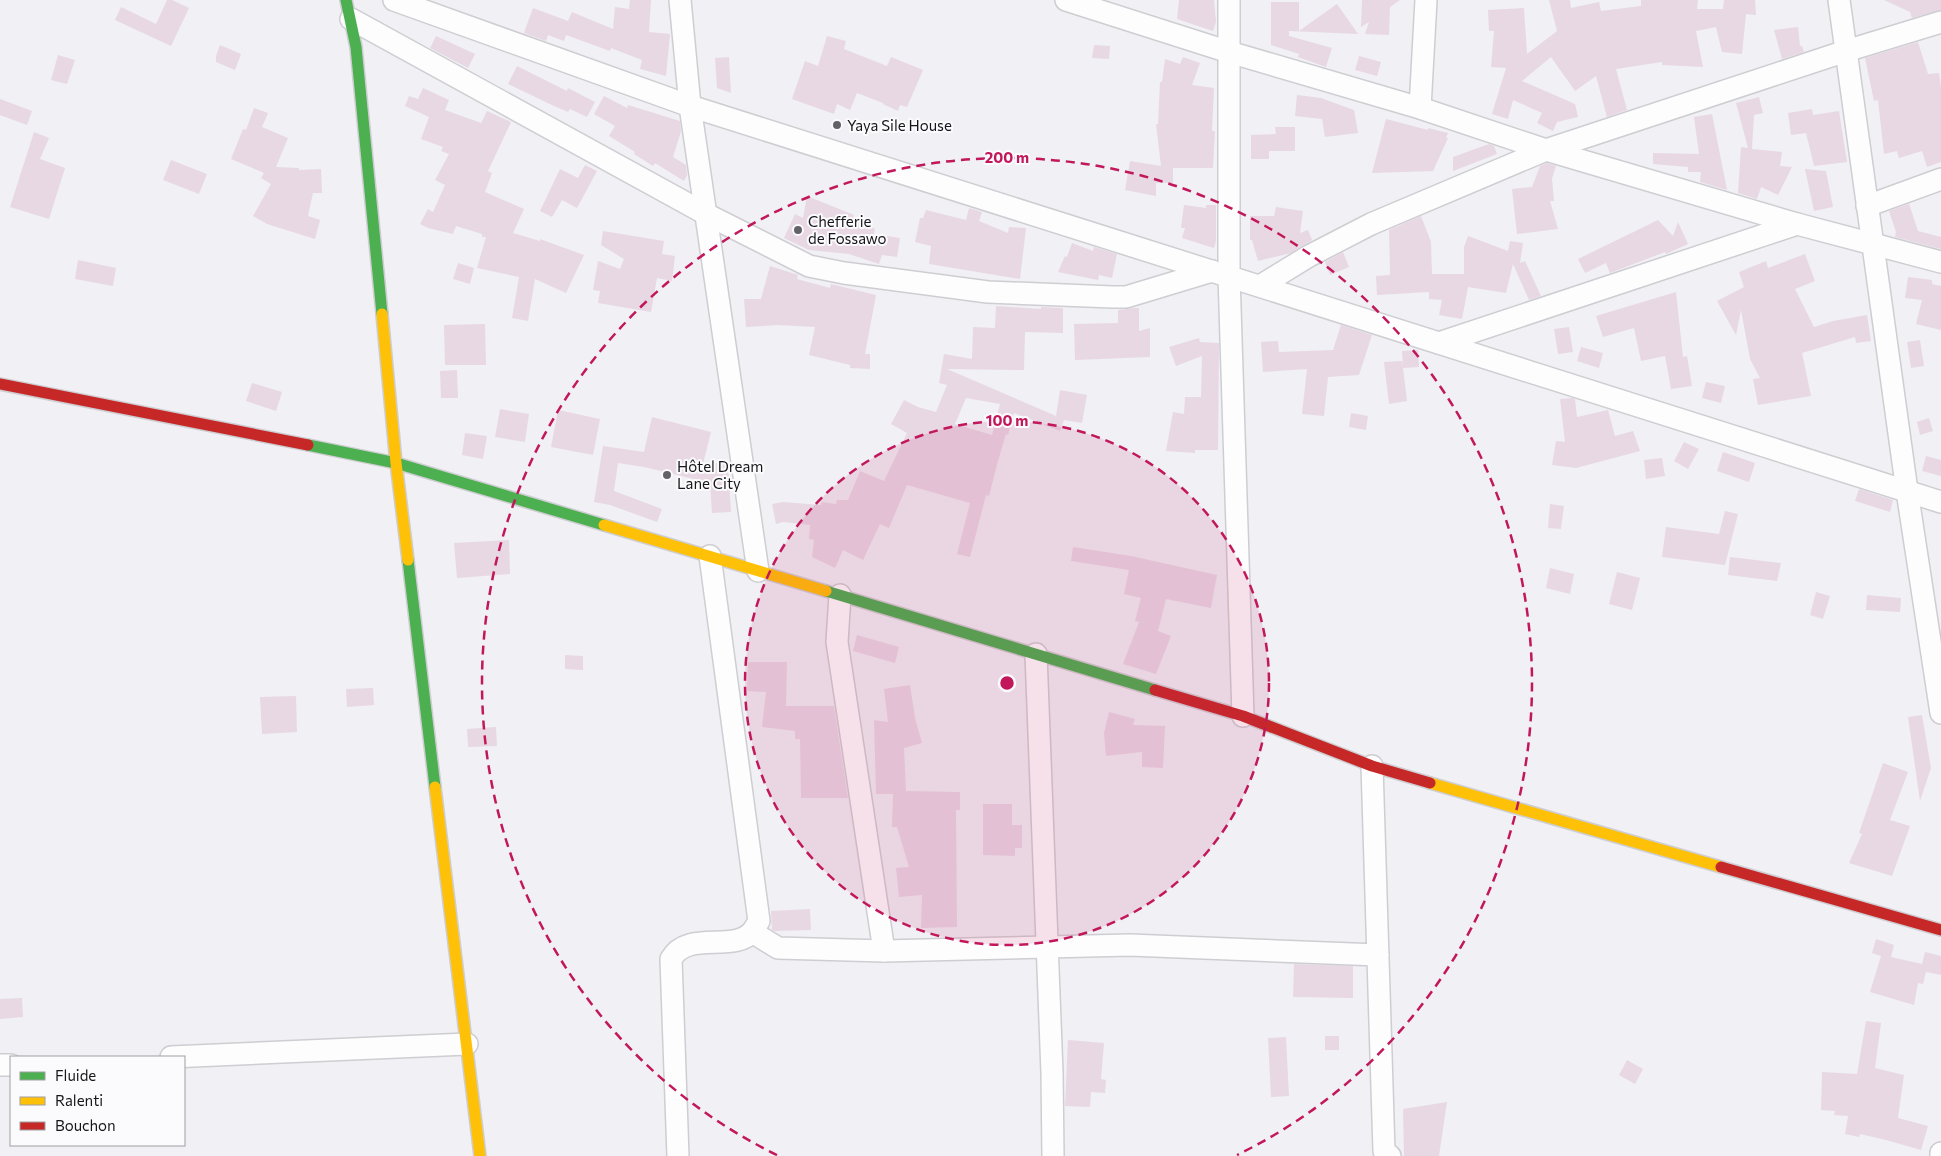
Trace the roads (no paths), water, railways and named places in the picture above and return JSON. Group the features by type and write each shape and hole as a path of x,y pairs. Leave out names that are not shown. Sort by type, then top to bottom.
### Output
{"street":[{"path":"394,0 690,106 1941,502"},
{"path":"680,0 690,106 758,571"},
{"path":"1066,0 1229,52 1420,108 1546,150 1797,224 1941,262"},
{"path":"1229,0 1229,52 1221,273 1243,716"},
{"path":"1420,108 1426,0"},
{"path":"1839,0 1907,491 1941,712"},
{"path":"349,9 706,214 809,266 844,273 988,292 1126,297 1221,273"},
{"path":"349,9 356,48 396,463 480,1156"},
{"path":"1260,286 1310,256 1371,224 1546,150 1846,51 1941,22"},
{"path":"1867,206 1941,179"},
{"path":"1439,343 1797,224"},
{"path":"0,384 396,463 1243,716 1372,766 1941,930"},
{"path":"678,1156 671,959 676,950 687,945 740,940 752,932 759,921 710,556"},
{"path":"840,595 837,642 884,951"},
{"path":"1036,654 1052,1074 1052,1156"},
{"path":"1372,766 1384,1151 1390,1156"},
{"path":"752,932 778,948 884,951 1130,945 1378,955"},
{"path":"185,1056 467,1044"}],"place":[{"name":"Yaya Sile House","path":"837,125"},
{"name":"Chefferie de Fossawo","path":"798,230"},
{"name":"Hôtel Dream Lane City","path":"667,475"}]}
